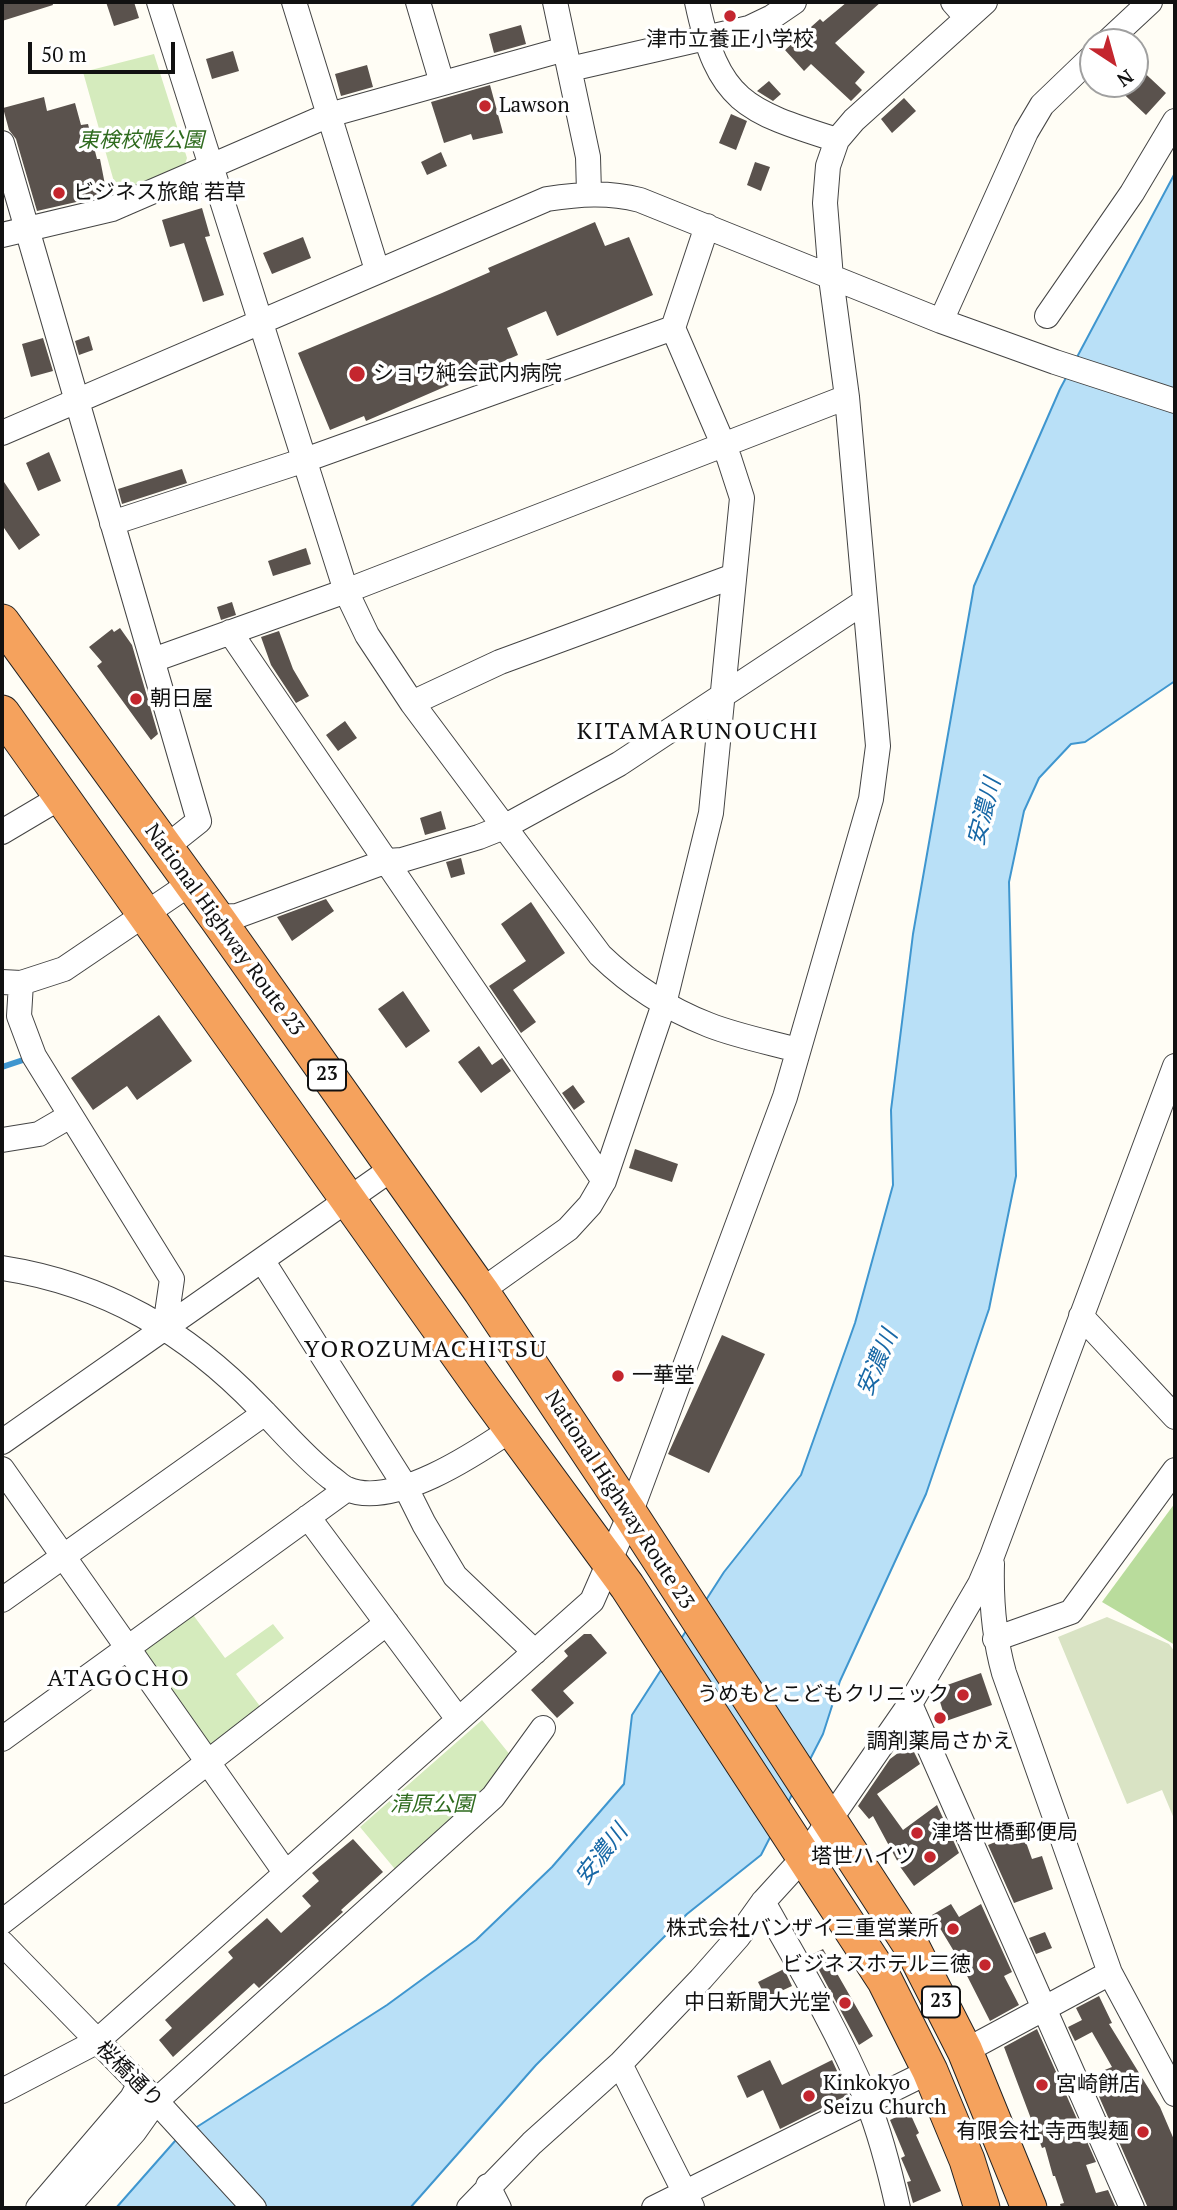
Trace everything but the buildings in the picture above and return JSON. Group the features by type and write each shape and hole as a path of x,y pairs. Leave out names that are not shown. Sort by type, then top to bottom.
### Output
{"highway":[{"name":"National Highway Route 23","path":"2,622 216,917 481,1291 913,1949 965,2051 1029,2208"},
{"name":"National Highway Route 23","path":"2,713 512,1429 619,1574 886,1980 930,2071 967,2160 982,2208"}],"street":[{"path":"159,2 346,591 367,635 412,704 600,955 619,973 664,1004 710,1025 798,1050"},
{"path":"294,2 377,270"},
{"path":"418,2 442,83"},
{"path":"555,2 588,157 589,193"},
{"path":"696,2 704,38 717,69 729,87 755,111 837,140"},
{"path":"2,235 112,209 329,115 442,83 749,28 772,18 794,2"},
{"path":"1122,28 1150,2"},
{"path":"2,2091 96,2042 592,1601 619,1574 785,1097 872,799 878,746 847,397 831,278 825,183 837,140 968,7"},
{"path":"941,321 1026,132 1042,105 1079,69"},
{"path":"1047,316 1132,193 1175,121"},
{"path":"2,144 199,821 165,848"},
{"path":"2,433 547,199 589,193 618,194 640,200 941,321 1175,401"},
{"path":"481,1291 568,1229 590,1205 604,1181 664,1004 711,813 742,498 740,486 673,328 707,226"},
{"path":"112,523 305,460 673,328"},
{"path":"153,660 346,591 847,397"},
{"path":"412,704 500,662 734,576"},
{"path":"216,917 237,915 387,861 415,856 504,827 619,764 864,602"},
{"path":"230,632 604,1181"},
{"path":"2,832 61,797"},
{"path":"165,1327 172,1279 34,1056 19,1016 12,983 64,969 191,883"},
{"path":"469,2208 488,2186 620,2064 738,1937 910,1704 980,1584 992,1556 1174,1076"},
{"path":"2,1140 39,1134 70,1116"},
{"path":"2,1442 393,1168"},
{"path":"262,1260 405,1486 455,1577 535,1652"},
{"path":"2,1268 71,1284 120,1303 165,1327 227,1373 312,1463 347,1489 368,1493 405,1486 455,1467 512,1429"},
{"path":"1081,1317 1175,1417"},
{"path":"2,1600 265,1413"},
{"path":"2,1469 285,1872"},
{"path":"995,1639 1071,1612 1175,1470"},
{"path":"2,1739 347,1489"},
{"path":"308,1517 458,1719"},
{"path":"992,1556 991,1591 995,1639 1003,1674 1110,1973 1175,2094"},
{"path":"2,1922 387,1623"},
{"path":"910,1704 1132,2208"},
{"path":"38,2208 132,2098 147,2093 493,1797 543,1728"},
{"path":"763,1902 823,2006 867,2102 887,2159 898,2208"},
{"name":"桜橋通り","path":"2,1943 254,2208"},
{"path":"965,2051 1110,1973"},
{"path":"620,2064 688,2201"},
{"path":"653,2208 688,2201 867,2102 930,2071"},
{"path":"67,2208 134,2132 147,2093"},
{"path":"488,2186 499,2208"}],"green space":[{"name":"東検校帳公園","path":"154,54 187,158 184,167 118,196 83,72"},
{"path":"1175,1503 1175,1645 1102,1602"},
{"path":"191,1612 225,1658 273,1624 284,1638 236,1674 262,1709 214,1746 206,1745 144,1655 145,1645"},
{"path":"1107,1617 1169,1644 1175,1652 1175,1821 1162,1790 1127,1804 1058,1637"},
{"name":"清原公園","path":"482,1720 511,1756 496,1787 399,1874 360,1827"}],"water":[{"name":"安濃川","path":"1175,173 1175,681 1085,742 1071,744 1039,778 1024,811 1009,882 1016,1176 989,1309 926,1494 840,1681 823,1734 761,1855 687,1914 536,2065 410,2208 116,2208 175,2141 387,2005 476,1940 552,1867 624,1784 632,1715 724,1572 801,1475 855,1323 893,1185 891,1110 913,934 974,586 1060,389"}],"waterway":[{"path":"2,1067 29,1058"}],"place":[{"name":"津市立養正小学校","path":"730,16"},
{"name":"Lawson","path":"485,106"},
{"name":"ビジネス旅館 若草","path":"59,193"},
{"name":"ショウ純会武内病院","path":"357,374"},
{"name":"朝日屋","path":"136,699"},
{"name":"一華堂","path":"618,1376"},
{"name":"うめもとこどもクリニック","path":"963,1695"},
{"name":"調剤薬局さかえ","path":"940,1718"},
{"name":"津塔世橋郵便局","path":"917,1833"},
{"name":"塔世ハイツ","path":"930,1857"},
{"name":"株式会社バンザイ三重営業所","path":"953,1929"},
{"name":"ビジネスホテル三徳","path":"985,1965"},
{"name":"中日新聞大光堂","path":"845,2003"},
{"name":"宮崎餅店","path":"1042,2085"},
{"name":"Kinkokyo Seizu Church","path":"809,2096"},
{"name":"有限会社 寺西製麺","path":"1143,2132"}],"district":[{"name":"KITAMARUNOUCHI","path":"698,732"},
{"name":"YOROZUMACHITSU","path":"426,1350"},
{"name":"ATAGOCHO","path":"119,1679"}]}
